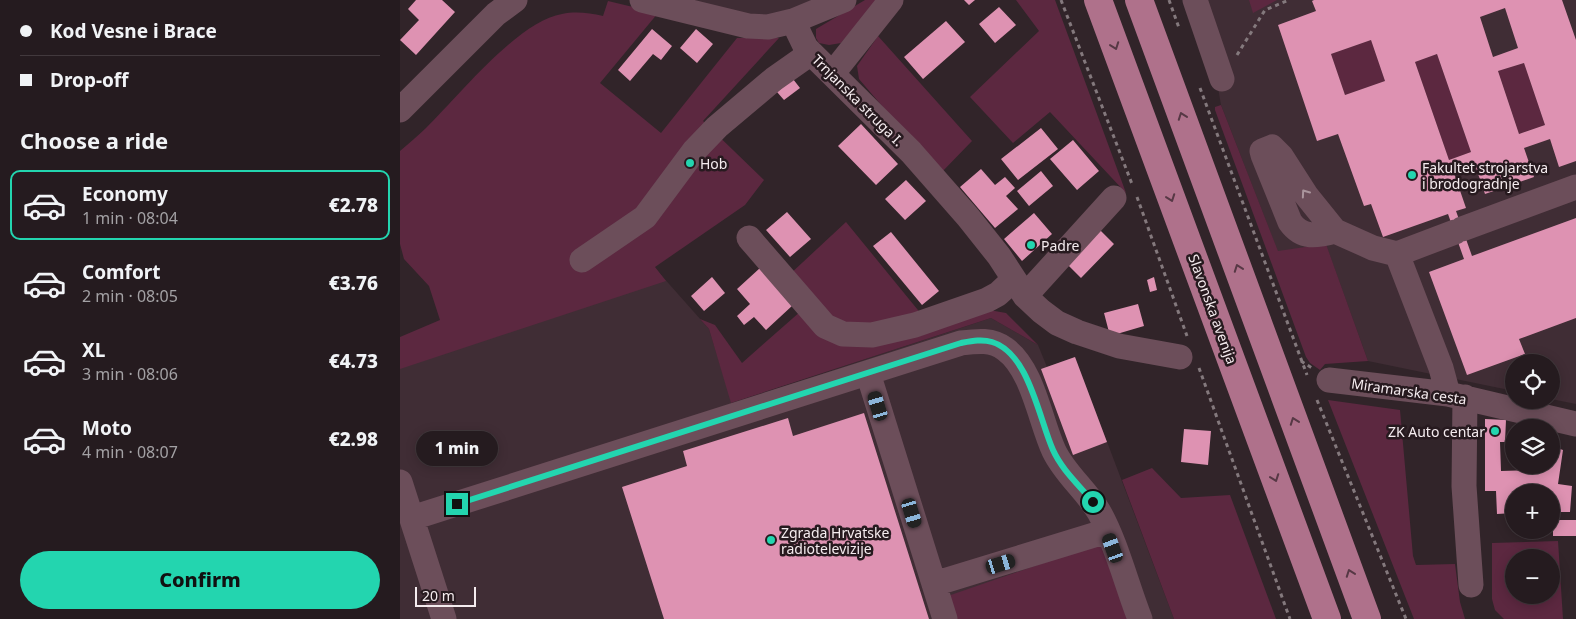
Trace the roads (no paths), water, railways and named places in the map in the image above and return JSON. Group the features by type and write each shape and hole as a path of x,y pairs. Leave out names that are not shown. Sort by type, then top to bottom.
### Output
{"main road":[{"name":"Slavonska avenija","path":"1098,0 1327,619"},
{"path":"1139,0 1367,619"}],"street":[{"path":"400,110 496,14 515,0"},
{"path":"642,0 748,26 768,27 793,22 844,0"},
{"path":"833,74 891,0"},
{"path":"1195,0 1222,79"},
{"name":"Trnjanska struga I.","path":"793,22 802,41 811,53 911,152 968,217 1020,287"},
{"path":"582,260 645,217 694,151 717,127 774,79 811,53"},
{"path":"1335,231 1373,248 1397,254 1576,187"},
{"path":"749,238 825,326 843,334 872,335 915,324 1020,287 1114,198"},
{"path":"1397,254 1441,368 1456,395 1471,585"},
{"path":"1020,287 1057,323 1077,332 1119,346 1189,355"},
{"path":"412,518 961,343 978,340 992,342 1006,349 1025,374 1058,458 1093,502 1107,531 1140,619"},
{"path":"868,373 945,619"},
{"name":"Miramarska cesta","path":"1317,385 1456,395 1576,424"},
{"path":"400,482 444,619"},
{"path":"934,584 1107,531"}],"place":[{"name":"Hob","path":"690,163"},
{"name":"Fakultet strojarstva i brodogradnje","path":"1412,175"},
{"name":"Padre","path":"1031,245"},
{"name":"ZK Auto centar","path":"1495,431"},
{"name":"Zgrada Hrvatske radiotelevizije","path":"771,540"}]}
